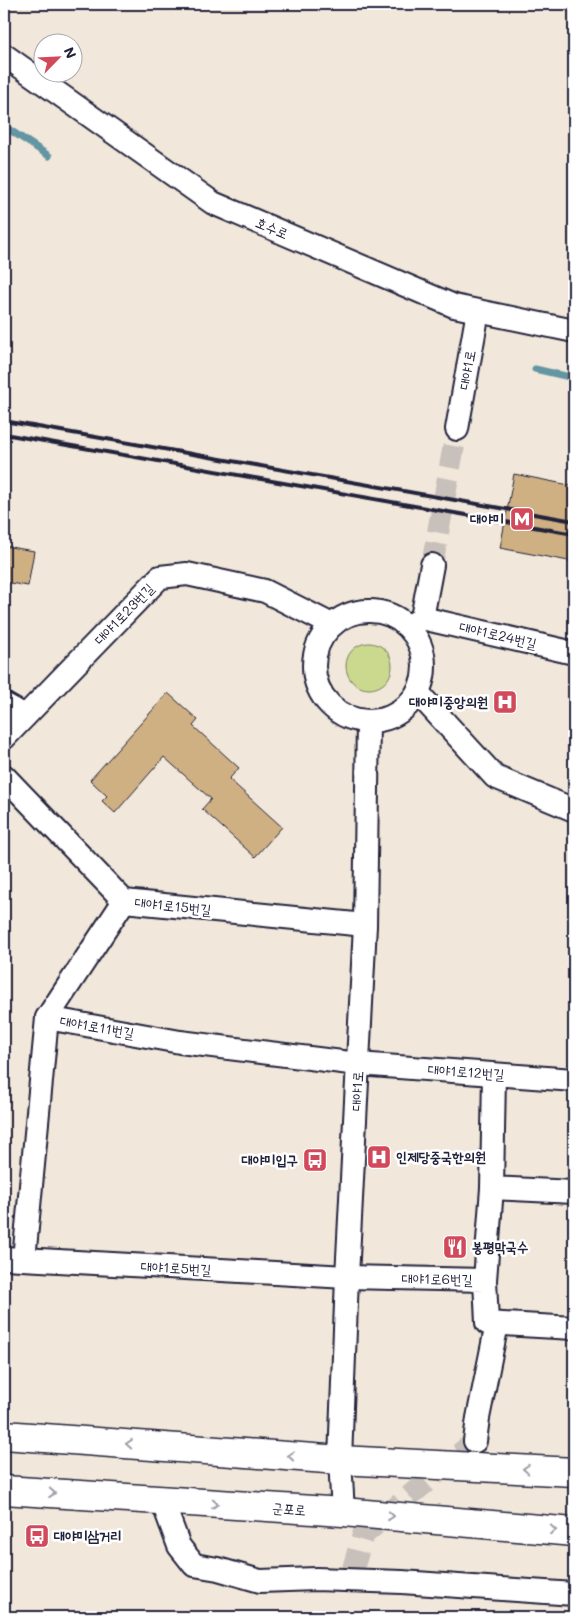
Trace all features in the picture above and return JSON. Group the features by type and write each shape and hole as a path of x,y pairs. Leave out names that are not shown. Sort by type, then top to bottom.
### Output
{"main road":[{"path":"4,1435 340,1460 574,1472"},
{"name":"군포로","path":"4,1490 343,1512 574,1532"}],"street":[{"name":"호수로","path":"4,55 213,203 454,306 574,331"},
{"name":"대야1로","path":"457,429 478,311"},
{"path":"415,622 379,612 362,611 346,616 332,625 319,643 314,664 317,685 329,704 346,717 368,722 383,720 397,714 409,705 418,693 424,676 424,658 418,642 415,622 432,565"},
{"name":"대야1로23번길","path":"4,738 160,577 187,574 264,591 332,625"},
{"name":"대야1로24번길","path":"415,622 574,652"},
{"path":"418,693 495,777 574,810"},
{"path":"4,704 25,716"},
{"name":"대야1로","path":"343,1512 340,1460 347,1277 365,925 368,722"},
{"name":"대야1로15번길","path":"4,776 124,902 365,925"},
{"path":"47,1018 124,902"},
{"name":"대야1로11번길","path":"14,1259 47,1018 180,1042 358,1064"},
{"name":"대야1로12번길","path":"358,1064 574,1080"},
{"path":"485,1280 492,1188 494,1074"},
{"path":"492,1188 574,1192"},
{"name":"대야1로5번길","path":"14,1259 347,1277"},
{"name":"대야1로6번길","path":"347,1277 485,1280 487,1323 496,1324"},
{"path":"475,1441 496,1324 574,1328"},
{"path":"162,1500 179,1546 194,1565 218,1569 260,1581 352,1576 402,1582 574,1594"}],"green space":[{"path":"364,643 374,643 388,653 392,666 388,679 382,685 374,689 364,689 350,679 346,671 346,661 356,647"}],"building":[{"path":"514,474 574,486 574,562 500,548"},
{"path":"4,546 34,551 28,586 4,582"},
{"path":"168,693 198,720 193,726 239,768 229,779 282,827 255,857 202,809 211,799 164,757 115,813 102,801 107,796 90,780"}],"waterway":[{"path":"4,128 49,156"},
{"path":"535,369 574,378"}],"tunnel":[{"path":"432,565 457,429"},
{"path":"352,1572 363,1535 475,1441"}],"railway":[{"path":"4,421 574,521"},
{"path":"4,434 574,534"}],"place":[{"name":"대야미","path":"522,519"},
{"name":"대야미중앙의원","path":"505,702"},
{"name":"인제당중국한의원","path":"379,1157"},
{"name":"대야미입구","path":"315,1160"},
{"name":"봉평막국수","path":"455,1247"},
{"name":"대야미삼거리","path":"37,1536"}]}
